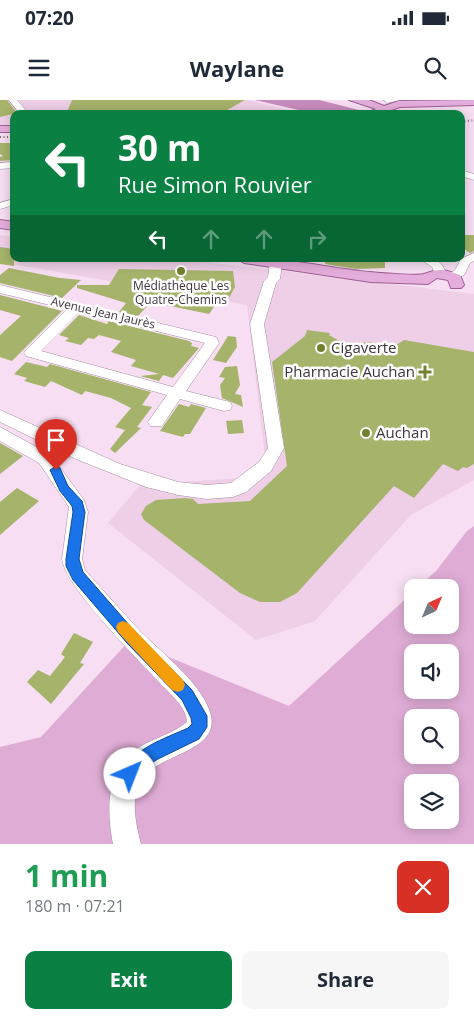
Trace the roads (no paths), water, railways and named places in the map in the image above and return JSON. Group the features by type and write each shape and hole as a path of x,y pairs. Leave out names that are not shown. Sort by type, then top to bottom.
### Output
{"main road":[{"path":"354,100 386,106 429,102 474,102"},
{"path":"364,100 386,106"},
{"path":"268,262 371,277 444,278 474,288"}],"street":[{"path":"13,100 22,110"},
{"path":"432,262 437,265 444,278 460,272 465,262"},
{"path":"0,415 139,478 201,491 235,489 243,486 269,463 276,448 262,318 270,281 274,279 276,263"},
{"name":"Avenue Jean Jaurès","path":"0,289 206,337 212,343 177,393"},
{"path":"77,307 31,353 224,406"},
{"path":"156,422 177,393"},
{"path":"0,433 35,452 56,470 64,488 78,505 79,512 72,559 78,576 132,638 187,695 199,716 200,727 194,734 152,753 140,761 130,774 121,794 120,812 127,844"}],"railway":[{"path":"465,121 474,120"},
{"path":"0,137 10,137"}],"place":[{"name":"Médiathèque Les Quatre-Chemins","path":"181,271"},
{"name":"Cigaverte","path":"321,348"},
{"name":"Pharmacie Auchan","path":"425,372"},
{"name":"Auchan","path":"366,433"}]}
